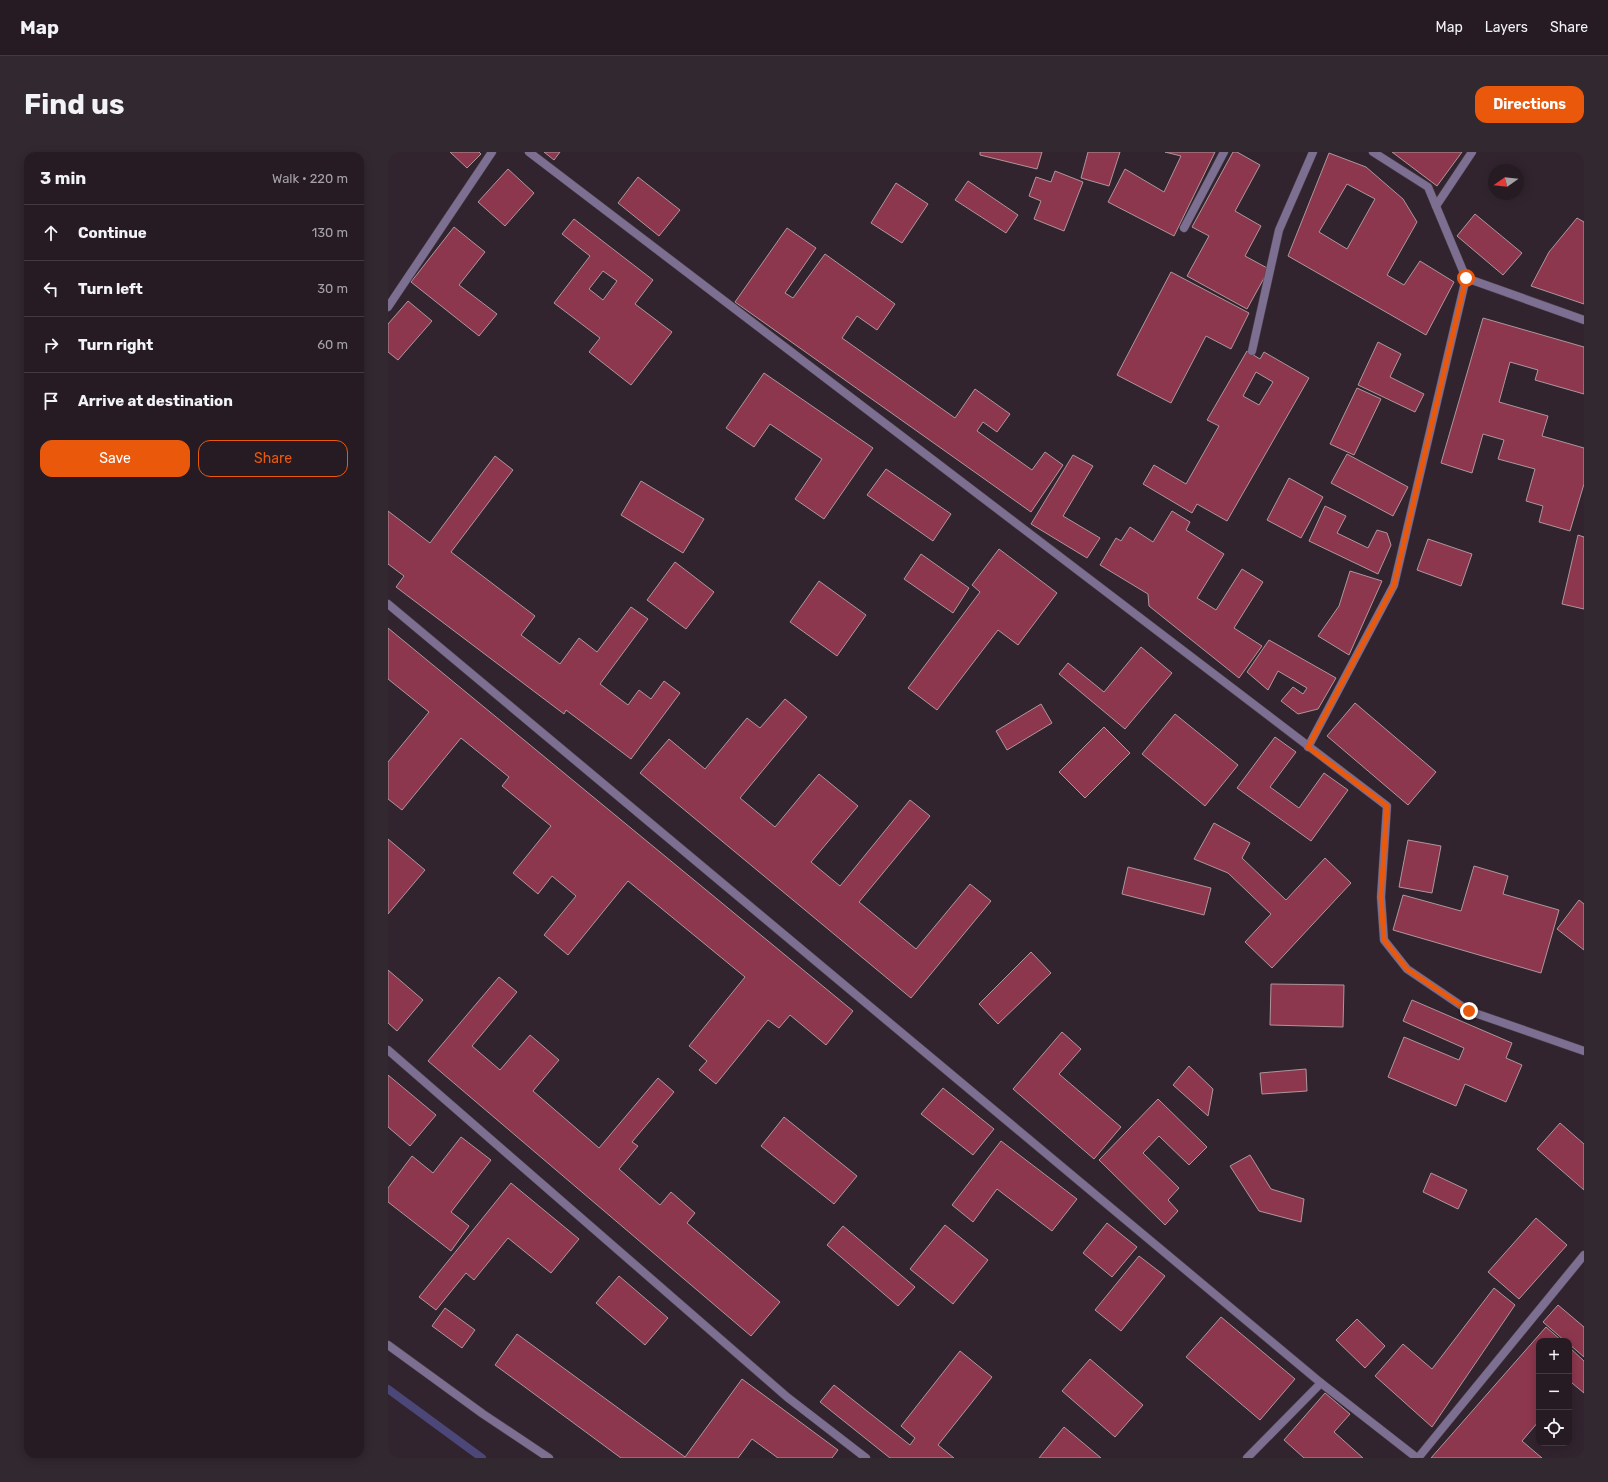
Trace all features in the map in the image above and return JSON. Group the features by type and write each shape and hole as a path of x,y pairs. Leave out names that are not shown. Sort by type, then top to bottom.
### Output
{"street":[{"path":"388,307 492,152"},
{"path":"529,152 1387,806 1381,897 1384,940 1407,969 1469,1011 1584,1051"},
{"path":"1184,228 1224,152"},
{"path":"1252,351 1279,230 1313,152"},
{"path":"1308,747 1394,585 1466,278 1428,187 1373,152"},
{"path":"1436,206 1472,152"},
{"path":"1466,278 1584,320"},
{"path":"388,604 1321,1383 1417,1458 1584,1254"},
{"path":"388,1050 787,1397 866,1458"},
{"path":"388,1345 483,1414 549,1458"},
{"path":"1247,1458 1321,1383"}],"building":[{"path":"450,152 479,152 481,154 467,168"},
{"path":"544,152 560,152 554,160"},
{"path":"980,152 1042,152 1037,169 980,155"},
{"path":"1088,152 1120,152 1109,186 1081,178"},
{"path":"1165,152 1215,152 1174,236 1108,202 1125,169 1164,192 1181,156"},
{"path":"1233,152 1237,152 1260,165 1235,211 1261,226 1245,256 1269,269 1247,309 1187,276 1209,236 1192,227"},
{"path":"1392,152 1462,152 1437,186"},
{"path":"1329,153 1366,167 1403,199 1417,222 1387,275 1404,285 1420,261 1454,282 1426,335 1288,256","holes":["1347,184 1375,199 1347,249 1319,232"]},
{"path":"508,169 534,193 505,226 478,202"},
{"path":"1055,171 1083,182 1064,231 1034,219 1041,201 1029,196 1036,177 1051,182"},
{"path":"638,177 680,210 659,236 618,203"},
{"path":"968,181 1018,215 1006,233 955,200"},
{"path":"896,183 928,204 902,243 871,223"},
{"path":"1475,214 1522,253 1503,275 1457,236"},
{"path":"1577,218 1584,222 1584,304 1531,286 1549,252"},
{"path":"574,219 653,280 635,304 672,332 631,385 589,352 600,338 554,303 590,256 562,234","holes":["603,271 617,281 603,300 589,289"]},
{"path":"454,227 485,252 459,285 497,314 479,336 411,282"},
{"path":"787,228 816,248 785,293 793,298 825,254 895,304 877,330 857,316 842,338 955,418 975,389 1010,414 997,432 983,422 977,431 1032,470 1045,452 1063,465 1031,512 735,302"},
{"path":"1171,272 1249,313 1231,349 1206,336 1171,403 1117,375"},
{"path":"408,301 432,321 398,360 388,352 388,324"},
{"path":"1483,318 1584,347 1584,394 1535,380 1538,370 1510,362 1499,402 1548,416 1542,436 1584,448 1584,484 1570,531 1539,522 1543,506 1526,501 1535,469 1498,459 1504,440 1483,434 1472,473 1441,463"},
{"path":"1378,342 1401,354 1390,377 1424,394 1415,412 1358,385"},
{"path":"1247,351 1260,359 1264,352 1309,378 1227,521 1197,504 1192,513 1143,484 1154,465 1186,484 1219,426 1207,420","holes":["1256,372 1273,382 1259,405 1243,396"]},
{"path":"764,373 873,448 824,519 795,499 822,459 770,424 754,447 726,428"},
{"path":"1357,388 1381,399 1354,455 1330,444"},
{"path":"1347,454 1408,487 1393,516 1331,483"},
{"path":"1073,455 1093,466 1063,516 1100,538 1087,558 1031,524"},
{"path":"495,456 513,470 451,552 535,616 521,635 560,664 579,638 597,652 631,607 648,619 600,684 628,705 639,690 651,699 664,681 680,693 631,759 566,710 564,714 396,587 404,576 388,564 388,511 430,543"},
{"path":"886,469 951,514 933,541 867,495"},
{"path":"1289,478 1323,497 1301,538 1267,520"},
{"path":"641,481 704,519 683,553 621,515"},
{"path":"1325,506 1346,516 1337,533 1368,548 1377,530 1387,533 1391,545 1378,574 1309,541"},
{"path":"1172,511 1190,522 1186,530 1224,554 1197,598 1216,610 1242,569 1263,582 1234,628 1262,646 1239,678 1149,606 1148,594 1100,565 1116,538 1121,541 1130,527 1153,542"},
{"path":"1578,535 1584,537 1584,609 1562,604"},
{"path":"1428,539 1472,554 1461,586 1417,570"},
{"path":"999,549 1057,593 1018,645 998,630 937,710 908,688 980,592 972,585"},
{"path":"921,554 969,588 953,613 904,579"},
{"path":"675,562 714,592 686,629 647,600"},
{"path":"1350,571 1382,581 1349,655 1318,636 1339,606"},
{"path":"819,581 866,615 837,656 790,622"},
{"path":"388,628 853,1011 826,1045 790,1015 779,1028 768,1020 716,1084 699,1070 707,1061 689,1046 745,977 628,881 568,955 544,935 576,896 552,876 538,894 513,873 551,826 502,786 509,777 461,738 402,810 388,799 388,762 429,712 388,679"},
{"path":"1269,640 1336,678 1318,709 1298,714 1281,701 1293,687 1303,694 1307,688 1278,671 1268,690 1247,672"},
{"path":"1141,647 1172,673 1125,729 1059,674 1068,663 1104,692"},
{"path":"785,699 807,717 740,798 775,827 819,774 858,806 811,862 840,886 910,800 930,816 859,902 916,949 970,884 991,901 911,998 640,773 669,739 705,769 747,718 760,728"},
{"path":"1355,703 1436,772 1408,805 1327,736"},
{"path":"1041,704 1052,723 1007,750 996,731"},
{"path":"1175,714 1238,765 1205,806 1142,754"},
{"path":"1104,727 1130,753 1085,798 1059,772"},
{"path":"1275,737 1296,752 1270,787 1299,808 1324,773 1348,790 1311,841 1237,788"},
{"path":"1214,823 1250,843 1242,858 1286,900 1325,858 1351,883 1272,968 1245,942 1271,914 1228,873 1194,859"},
{"path":"388,839 425,870 388,914"},
{"path":"1408,840 1441,846 1432,893 1399,887"},
{"path":"1474,866 1508,876 1503,894 1559,910 1541,973 1393,930 1403,895 1461,911"},
{"path":"1128,867 1211,888 1204,915 1122,894"},
{"path":"1579,900 1584,904 1584,950 1557,929"},
{"path":"1031,952 1051,973 998,1024 979,1004"},
{"path":"388,970 423,1000 397,1031 388,1023"},
{"path":"499,977 517,992 472,1046 500,1070 530,1035 559,1060 533,1091 599,1148 658,1078 674,1092 632,1142 638,1146 619,1169 660,1205 671,1192 695,1213 687,1223 780,1302 751,1336 428,1061"},
{"path":"1271,984 1344,985 1343,1027 1270,1025"},
{"path":"1412,1000 1512,1043 1506,1058 1522,1065 1506,1102 1465,1084 1456,1106 1388,1077 1404,1037 1459,1060 1464,1048 1403,1021"},
{"path":"1062,1032 1081,1049 1059,1074 1121,1127 1094,1159 1013,1089"},
{"path":"1189,1066 1213,1089 1208,1116 1173,1085"},
{"path":"1306,1069 1307,1091 1262,1094 1260,1073"},
{"path":"388,1075 436,1115 410,1146 388,1127"},
{"path":"943,1088 994,1129 973,1155 921,1114"},
{"path":"1158,1099 1207,1147 1189,1165 1159,1136 1143,1153 1179,1188 1168,1200 1178,1211 1165,1225 1099,1160"},
{"path":"784,1117 857,1176 834,1204 761,1146"},
{"path":"1560,1123 1584,1144 1584,1190 1537,1149"},
{"path":"461,1137 491,1160 451,1212 469,1226 451,1251 388,1202 388,1188 412,1156 433,1173"},
{"path":"1001,1141 1077,1199 1052,1231 997,1189 973,1222 952,1205"},
{"path":"1250,1155 1271,1189 1304,1199 1301,1222 1259,1211 1230,1166"},
{"path":"1431,1173 1467,1190 1458,1209 1423,1192"},
{"path":"511,1183 579,1239 551,1273 508,1238 474,1280 466,1273 436,1310 419,1297"},
{"path":"1536,1218 1567,1245 1519,1299 1488,1272"},
{"path":"1107,1223 1137,1247 1112,1277 1083,1253"},
{"path":"945,1225 988,1260 953,1304 910,1269"},
{"path":"843,1226 915,1287 898,1306 827,1245"},
{"path":"1139,1256 1165,1276 1121,1331 1095,1310"},
{"path":"619,1276 668,1318 645,1345 596,1303"},
{"path":"1494,1288 1515,1305 1432,1427 1375,1376 1403,1344 1432,1369"},
{"path":"1558,1305 1584,1327 1584,1357 1572,1347 1572,1338 1562,1338 1543,1322"},
{"path":"445,1308 475,1330 462,1348 432,1326"},
{"path":"1221,1317 1295,1379 1260,1420 1186,1357"},
{"path":"1357,1319 1385,1346 1365,1368 1336,1340"},
{"path":"1546,1327 1559,1338 1536,1338"},
{"path":"517,1334 685,1457 742,1379 838,1450 832,1458 778,1458 752,1439 738,1458 621,1458 495,1365"},
{"path":"1536,1338 1536,1425 1522,1441 1542,1458 1431,1458"},
{"path":"1572,1350 1584,1361 1584,1393 1572,1383"},
{"path":"960,1351 992,1377 938,1445 954,1458 890,1458 820,1402 834,1385 910,1445 915,1438 901,1426"},
{"path":"1090,1359 1143,1405 1115,1437 1062,1391"},
{"path":"1325,1393 1350,1414 1334,1432 1363,1458 1304,1458 1284,1440"},
{"path":"1064,1427 1101,1458 1039,1458"}],"waterway":[{"path":"388,1389 482,1458"}],"route":[{"path":"1466,278 1394,585 1308,747 1387,806 1381,897 1384,940 1407,969 1469,1011"}]}
